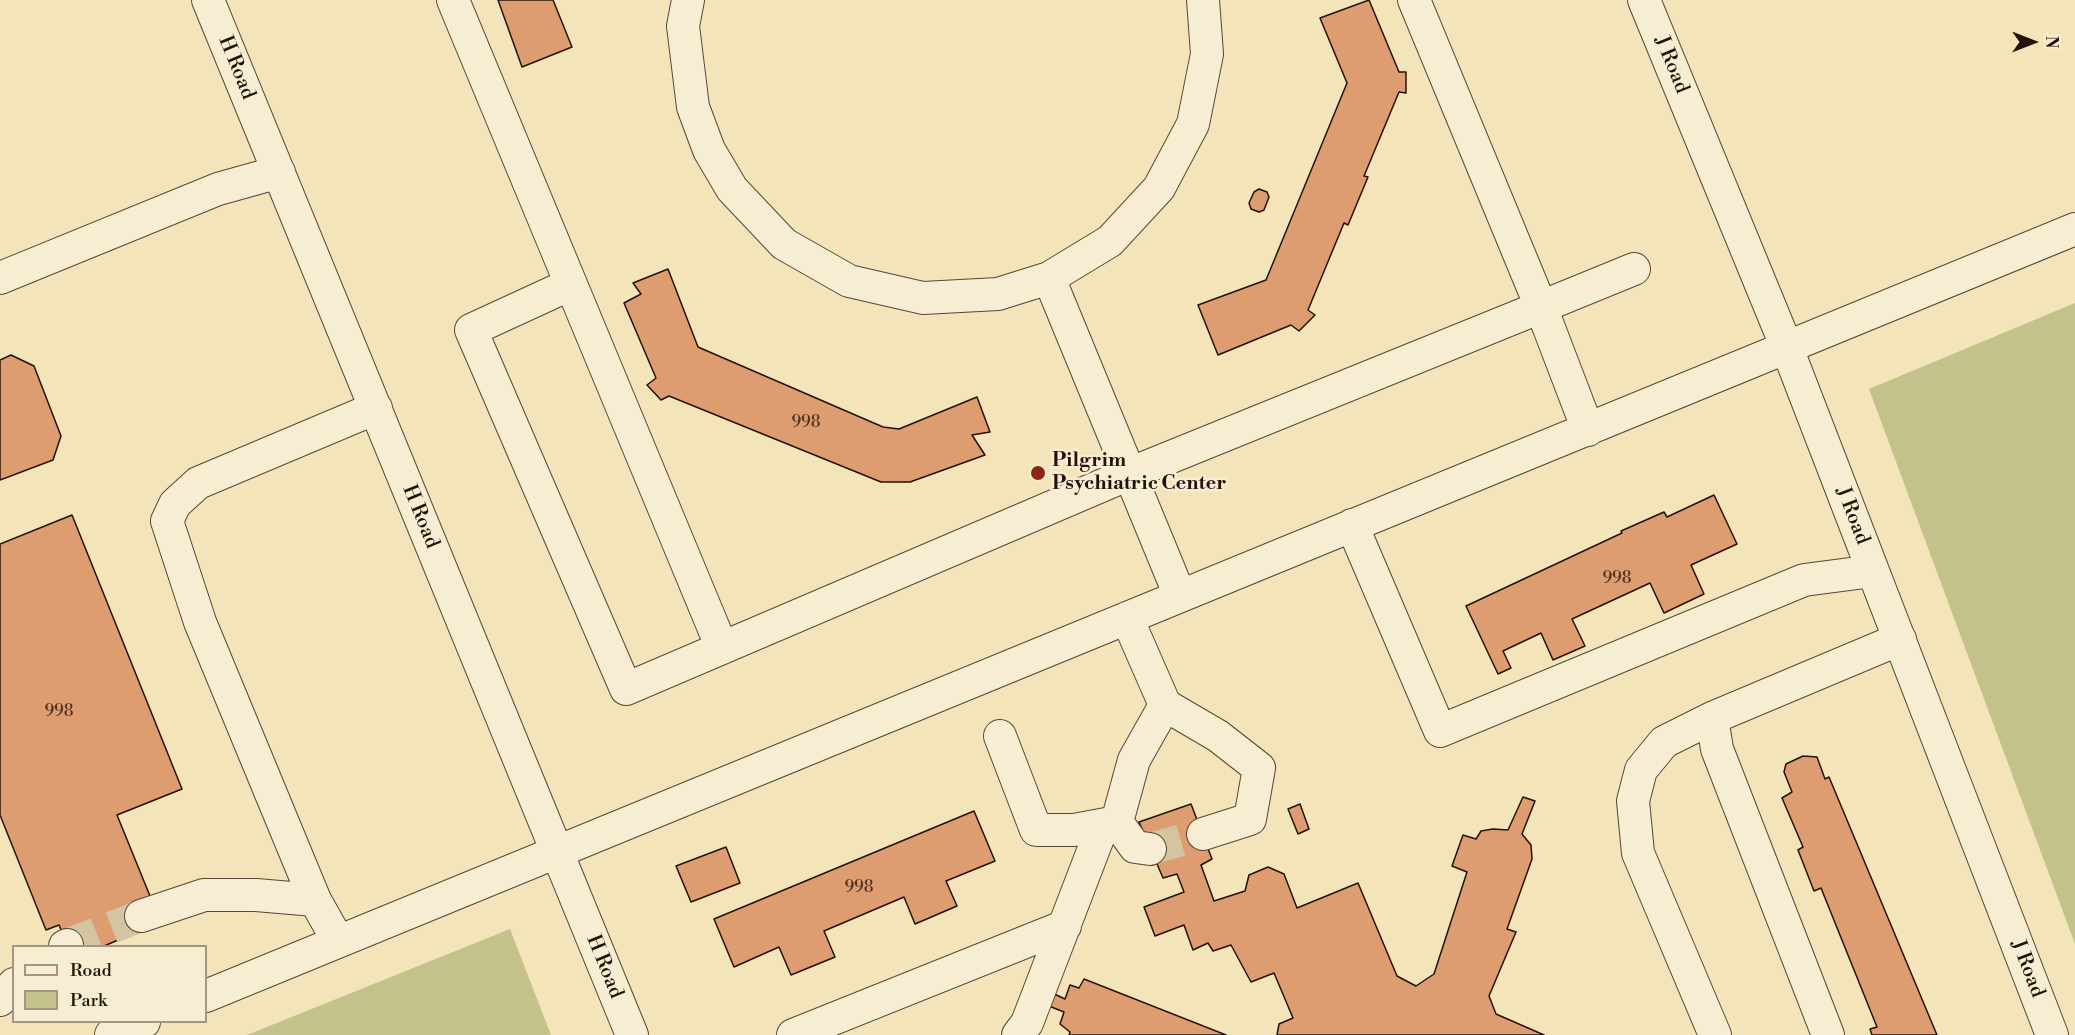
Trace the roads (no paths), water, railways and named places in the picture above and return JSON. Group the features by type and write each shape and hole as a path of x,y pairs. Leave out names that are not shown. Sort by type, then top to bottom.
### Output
{"lane":[{"name":"H Road","path":"208,0 632,1035"},
{"path":"453,0 722,648"},
{"path":"688,0 683,26 693,107 709,150 732,189 784,244 849,281 923,298 998,294 1049,278 1110,241 1159,188 1193,124 1207,54 1203,0"},
{"path":"1414,0 1588,430"},
{"name":"J Road","path":"1644,0 1787,348 2052,1035"},
{"path":"0,279 218,189 279,172"},
{"path":"207,996 2075,229"},
{"path":"571,284 471,330 626,689 1129,474 1634,269"},
{"path":"1049,278 1180,596"},
{"path":"338,941 315,900 200,622 167,520 175,504 198,483 376,408"},
{"path":"1352,525 1440,731 1804,580 1873,571"},
{"path":"1127,618 1165,705 1218,736 1259,768 1250,819 1203,834"},
{"path":"1715,1035 1638,853 1633,801 1641,770 1664,742 1713,718 1900,639"},
{"path":"1018,1035 1027,1023 1134,760 1165,705"},
{"path":"1713,718 1717,749 1828,1035"},
{"path":"1000,736 1036,830 1074,830 1110,823"},
{"path":"1110,823 1135,848 1150,849"},
{"path":"141,916 204,895 256,895 315,900"},
{"path":"793,1035 1065,926"},
{"path":"0,1000 12,986"},
{"path":"111,1035 141,1023"}],"tunnel":[{"path":"1150,849 1203,834"},
{"path":"67,945 141,916"}],"place":[{"name":"Pilgrim Psychiatric Center","path":"1038,473"}]}
